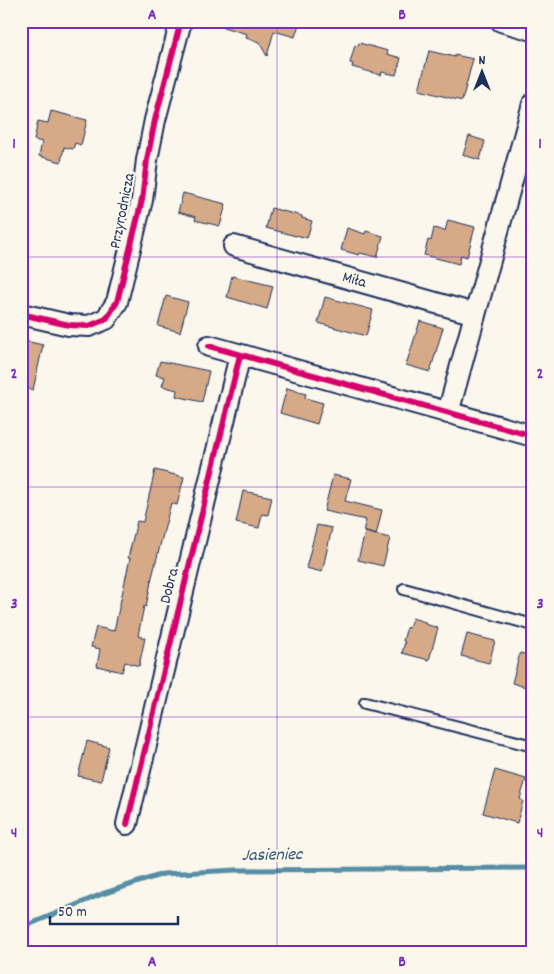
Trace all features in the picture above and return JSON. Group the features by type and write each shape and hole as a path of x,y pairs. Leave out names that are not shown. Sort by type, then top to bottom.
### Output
{"street":[{"name":"Przyrodnicza","path":"21,314 69,325 89,326 106,319 118,302 142,200 155,120 181,21"},
{"path":"501,21 533,30"},
{"path":"448,413 533,104"},
{"name":"Miła","path":"234,246 476,314"},
{"path":"209,346 533,436"},
{"name":"Dobra","path":"127,824 240,355"}],"lane":[{"path":"404,589 533,625"},
{"path":"365,703 533,746"}],"building":[{"path":"217,21 300,21 295,37 274,31 267,56 259,42 246,38 247,34 216,25"},
{"path":"359,43 388,51 387,54 401,58 396,75 382,72 381,75 352,67 353,64 350,63 355,45 358,46"},
{"path":"429,51 473,59 462,101 419,90"},
{"path":"51,111 87,120 81,145 75,143 73,149 64,147 61,162 39,156 42,142 34,140 38,121 48,123"},
{"path":"469,136 485,141 480,160 463,155"},
{"path":"183,193 226,204 220,226 195,220 196,217 178,212"},
{"path":"271,208 302,216 302,218 312,221 307,238 266,228"},
{"path":"448,220 475,227 467,257 461,255 459,264 424,255 428,240 431,241 434,228 445,231"},
{"path":"347,228 365,234 366,231 383,236 377,257 341,250"},
{"path":"232,276 273,286 267,309 227,297"},
{"path":"166,296 188,302 180,332 158,326"},
{"path":"325,297 373,310 366,336 318,323"},
{"path":"420,321 443,328 430,372 406,365"},
{"path":"21,340 43,345 33,390 21,387"},
{"path":"160,361 209,371 202,402 176,396 177,390 162,386 165,377 156,375"},
{"path":"287,388 306,394 305,398 323,403 317,424 280,413"},
{"path":"155,470 184,477 177,505 171,503 146,607 144,606 138,636 145,638 139,666 125,662 122,672 97,666 100,649 91,647 96,627 114,631 137,521 143,522"},
{"path":"333,475 351,479 345,501 382,510 376,535 363,531 366,520 324,511"},
{"path":"243,491 272,497 268,515 262,514 259,528 236,523"},
{"path":"317,525 332,528 322,572 306,568"},
{"path":"365,532 390,538 383,566 358,560"},
{"path":"412,618 438,628 429,660 402,653 407,627 409,628"},
{"path":"467,634 495,641 489,663 461,656"},
{"path":"520,653 533,656 533,689 512,683"},
{"path":"87,741 109,747 101,781 78,776"},
{"path":"495,770 526,779 520,799 523,801 517,823 483,813"}],"waterway":[{"name":"Jasieniec","path":"21,928 102,894 163,874 236,870 533,868"}],"cycle path":[{"path":"21,314 69,325 89,326 106,319 117,302 142,200 155,120 181,21"},
{"path":"209,346 533,436"},
{"path":"127,824 240,355"}]}
